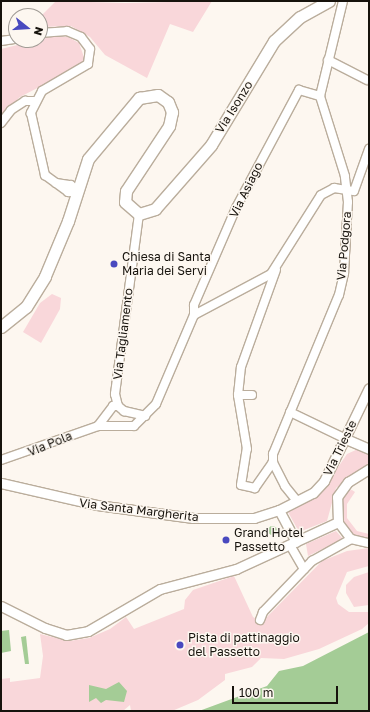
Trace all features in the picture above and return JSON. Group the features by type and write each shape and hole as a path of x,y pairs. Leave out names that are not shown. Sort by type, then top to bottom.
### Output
{"main road":[{"name":"Via Isonzo","path":"139,214 155,209 211,145 274,41 294,21 329,1"},
{"path":"1,327 26,307 45,276 88,159 144,95 158,95 171,107 169,126 125,197 130,209 139,214"}],"street":[{"name":"Via Podgora","path":"238,395 246,449 240,471 241,485 255,488 273,462 290,412 339,295 344,273 347,190 320,96 344,1"},
{"path":"48,32 68,31 86,42 91,55 85,68 42,91 34,101 33,130 45,175 68,192 77,192"},
{"path":"328,60 367,80"},
{"name":"Via Asiago","path":"194,315 194,305 236,208 299,90 320,96"},
{"path":"1,123 11,110 25,101 34,101"},
{"path":"252,394 238,395 241,367 277,269 321,195 327,189 354,191 369,149"},
{"name":"Via Tagliamento","path":"118,406 115,394 139,214"},
{"path":"98,426 134,426 156,404 194,315 266,279 277,269"},
{"name":"Via Trieste","path":"279,510 313,493 324,481 346,439 369,388"},
{"path":"98,426 114,406 118,406 128,413 145,416"},
{"path":"290,412 369,449"},
{"name":"Via Pola","path":"1,460 98,426"},
{"path":"273,462 297,500"},
{"path":"369,469 348,482 338,497 338,522 351,539 369,543"},
{"name":"Via Santa Margherita","path":"1,483 64,500 193,518 254,518 279,510"},
{"path":"279,510 304,569"},
{"path":"1,606 45,628 66,635 104,625 134,604 160,589 210,578 293,543 338,522"},
{"path":"260,620 263,612 304,569 351,539"}],"shaded area":[{"path":"56,1 125,3 212,1 193,32 170,24 147,78 105,55 90,37 71,26 48,27 48,9"},
{"path":"54,36 68,37 79,43 85,60 76,68 20,97 1,115 1,49 8,47 48,48 48,37"},
{"path":"52,294 61,298 60,309 41,343 23,332 40,303"},
{"path":"358,449 369,453 369,463 336,488 327,521 299,532 288,512 322,491 347,454"},
{"path":"352,490 355,492 347,504 347,518 357,531 369,534 369,541 352,536 342,523 342,499 346,491"},
{"path":"272,525 277,530 272,535 267,530"},
{"path":"336,531 343,539 308,556 306,544"},
{"path":"369,548 369,566 347,572 336,598 338,604 349,612 369,612 369,623 362,629 319,649 284,659 261,658 252,667 225,674 225,680 198,700 172,711 131,711 130,705 123,711 1,711 1,679 10,678 10,682 40,678 43,656 40,634 69,641 89,638 110,629 126,617 134,629 184,609 185,600 193,590 234,576 253,617 262,622 322,561 347,551"},
{"path":"369,572 369,605 354,607 346,593 346,585 354,577"},
{"path":"9,630 11,651 1,653 1,631"},
{"path":"369,632 369,711 199,711 267,686 279,671 303,666"},
{"path":"26,636 29,664 25,664 21,637"},
{"path":"119,682 127,691 124,702 106,700 101,703 96,698 89,702 89,685 106,689"}],"place":[{"name":"Chiesa di Santa Maria dei Servi","path":"114,264"},
{"name":"Grand Hotel Passetto","path":"226,540"},
{"name":"Pista di pattinaggio del Passetto","path":"180,645"}]}
